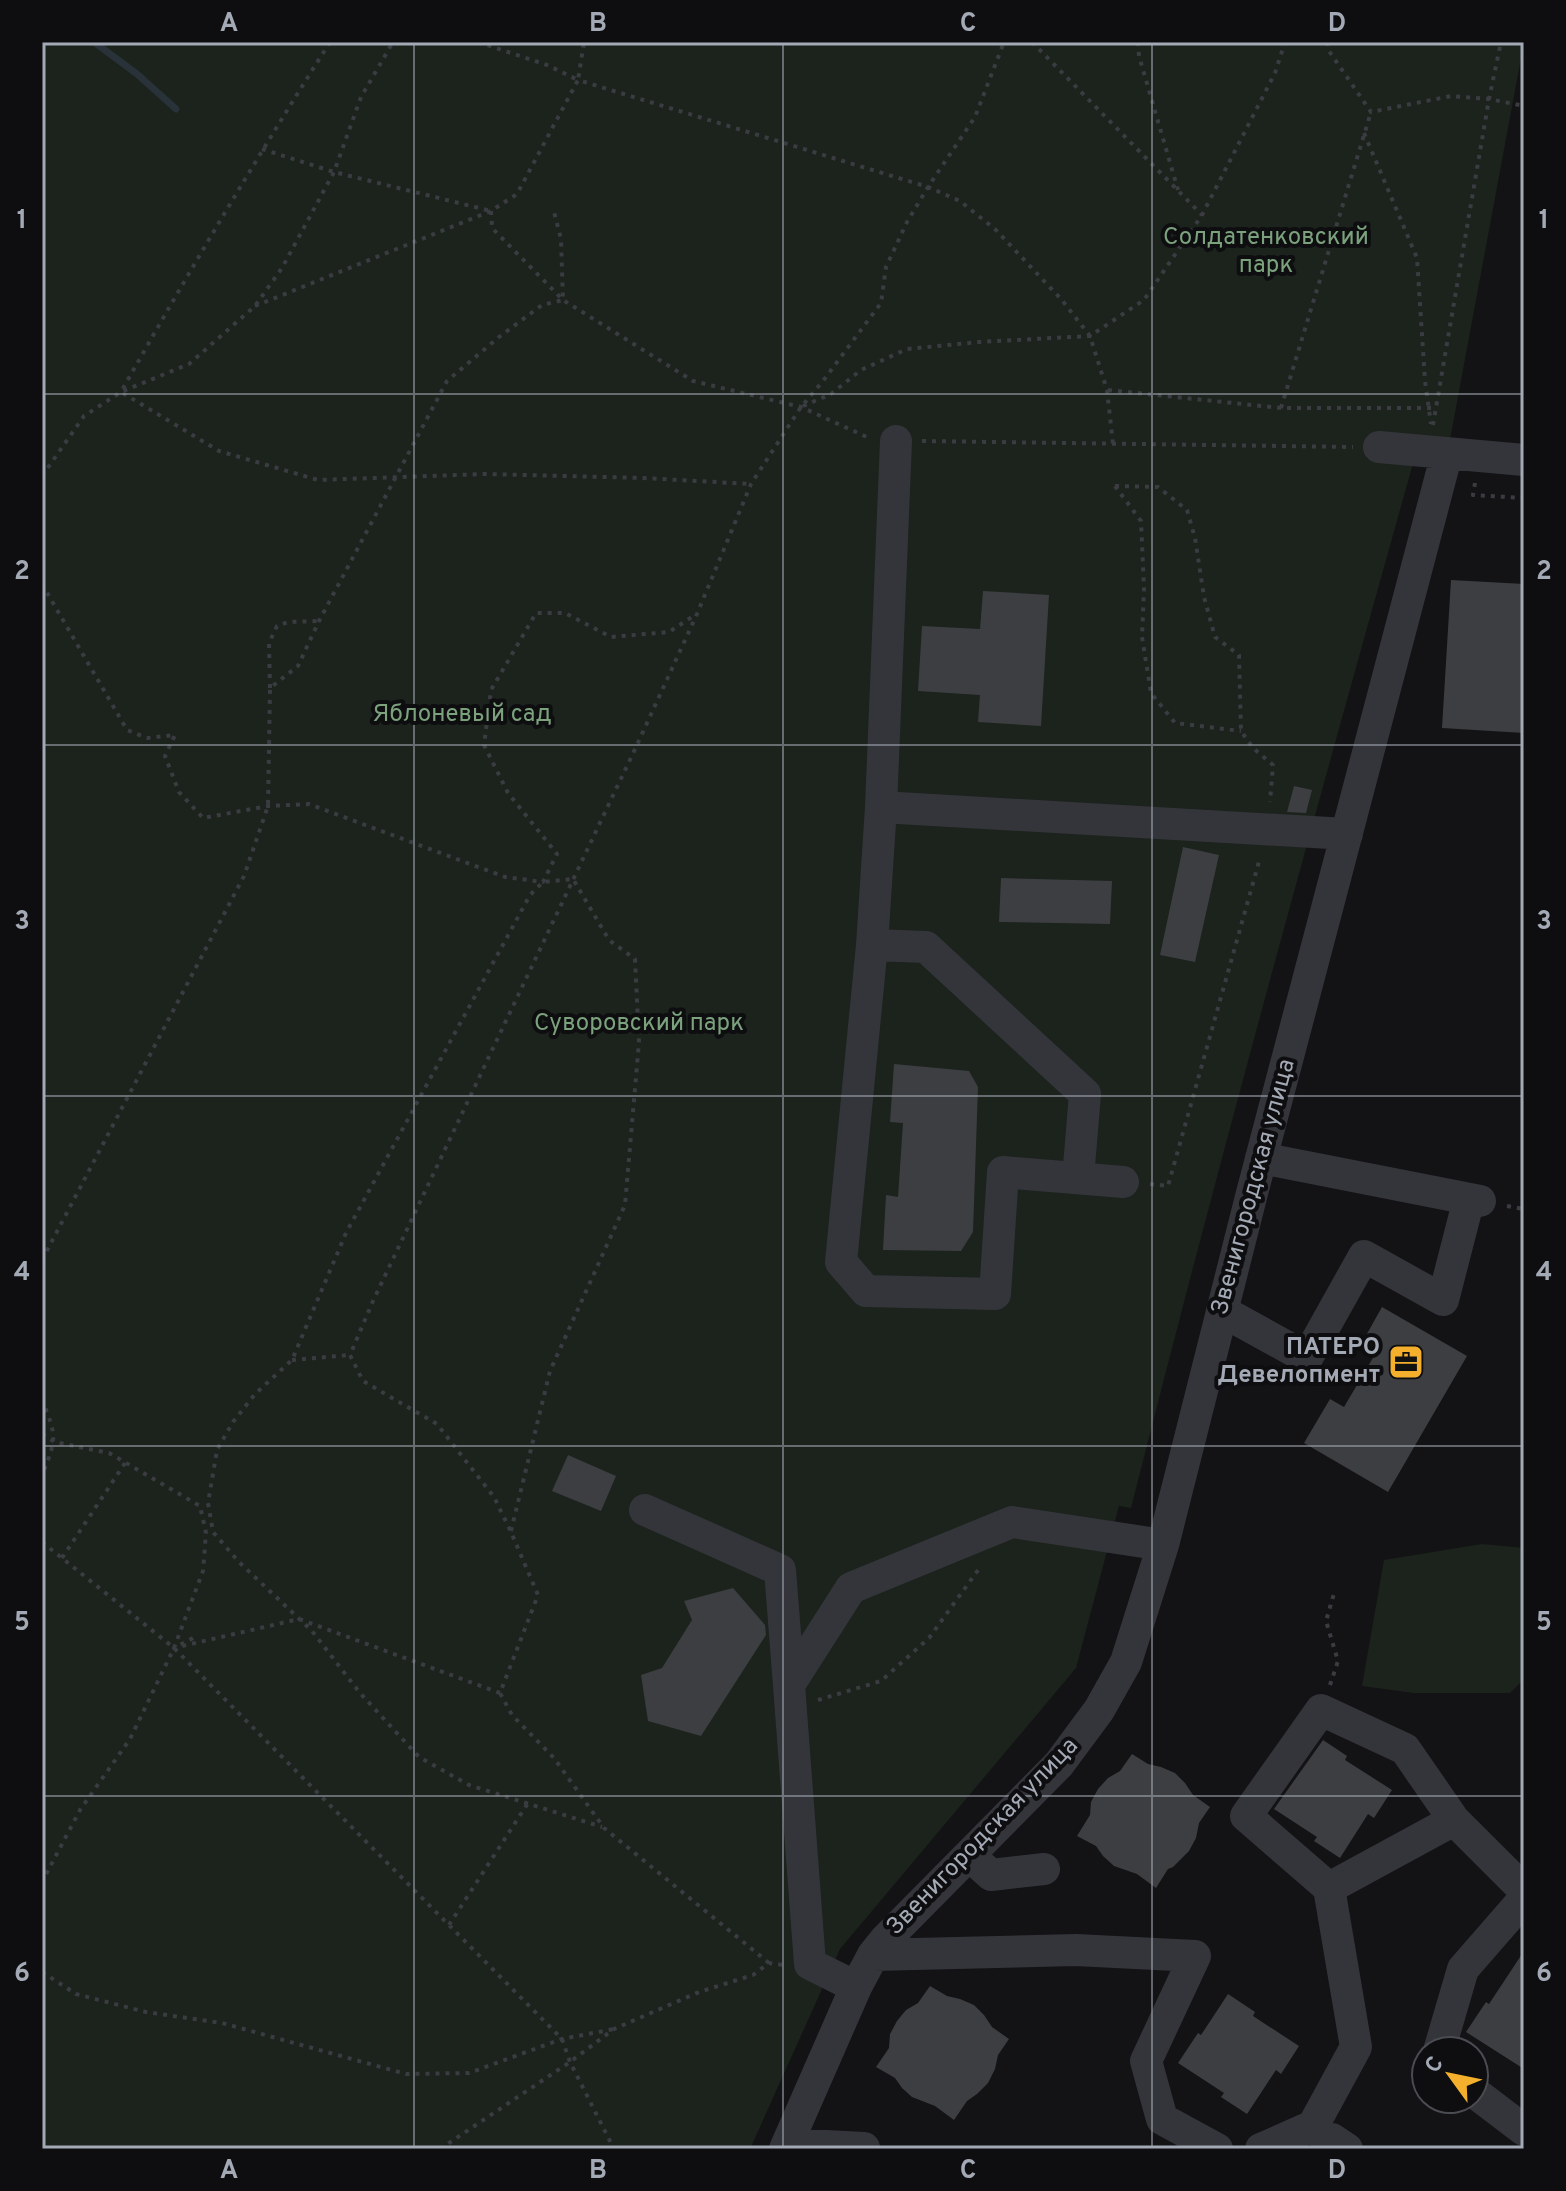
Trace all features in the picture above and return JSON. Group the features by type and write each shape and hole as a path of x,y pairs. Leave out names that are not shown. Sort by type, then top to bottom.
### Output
{"street":[{"path":"896,441 881,807 872,945 841,1262 866,1291 995,1294 1003,1172 1123,1182"},
{"path":"1379,447 1524,460"},
{"name":"Звенигородская улица","path":"786,2146 873,1955 1059,1764 1099,1710 1126,1662 1163,1545 1261,1158 1447,453"},
{"path":"881,807 1347,834"},
{"path":"872,945 926,947 1085,1094 1078,1178"},
{"path":"1222,1311 1307,1358 1364,1256 1443,1300 1474,1200 1261,1158"},
{"path":"645,1510 780,1570 810,1964 856,1987"},
{"path":"790,1696 851,1588 1012,1522 1163,1545"},
{"path":"1261,2149 1330,2141 1356,2047 1329,1888 1246,1816 1321,1710 1405,1749 1454,1820 1524,1890"},
{"path":"1329,1888 1454,1820"},
{"path":"970,1856 991,1875 1044,1869"},
{"path":"1444,2035 1463,1969 1524,1899"},
{"path":"873,1955 1076,1950 1195,1956 1146,2061 1162,2119 1217,2149"},
{"path":"1490,2104 1524,2130"},
{"path":"786,2146 864,2148"}],"path":[{"path":"121,392 262,149 330,42"},
{"path":"42,476 84,416 121,392 189,364 255,306 282,268 334,172 361,97 393,42"},
{"path":"478,42 547,65 578,80 928,187 960,201 996,230 1061,299 1090,336 1107,390 1113,444"},
{"path":"255,306 491,211 517,194 578,80 584,42"},
{"path":"500,1693 538,1595 511,1532 494,1497 437,1424 363,1381 350,1355 697,614 751,484 801,407 881,303 886,267 907,222 975,117 1004,42"},
{"path":"1032,42 1202,215"},
{"path":"1138,42 1139,56 1179,191"},
{"path":"801,407 831,394 861,370 907,349 1090,336 1144,300 1202,215 1275,73 1285,42"},
{"path":"1327,42 1329,51 1371,112"},
{"path":"1364,133 1417,258 1425,381 1432,430 1501,42"},
{"path":"1371,112 1451,96 1524,106"},
{"path":"1281,408 1371,112"},
{"path":"262,149 334,172 491,211"},
{"path":"491,211 492,228 563,300 693,381 801,407 876,441 1379,447"},
{"path":"554,212 561,239 563,300"},
{"path":"270,688 298,666 447,381 542,305 563,300"},
{"path":"1107,390 1281,408 1437,408"},
{"path":"121,392 219,451 318,480 486,474 751,484"},
{"path":"1115,486 1141,521 1144,589 1142,637 1151,693 1175,723 1241,731"},
{"path":"1473,495 1524,498"},
{"path":"42,584 127,730 147,738 175,735 165,756 179,792 203,818 268,806 309,804 505,877 543,882 573,879"},
{"path":"604,1828 469,1785 419,1757 360,1693 312,1631 239,1562 213,1532 208,1503 217,1450 233,1422 255,1394 292,1360 346,1233 530,895 543,882 557,854 508,793 484,745 491,690 536,613 565,613 611,637 669,632 697,614"},
{"path":"42,1260 244,876 268,806 269,643 277,626 288,622 319,621"},
{"path":"511,1532 550,1371 625,1205 639,1042 635,959 609,940 573,879"},
{"path":"292,1360 350,1355"},
{"path":"42,1399 55,1442 42,1476"},
{"path":"42,1434 55,1442 109,1453 200,1506 206,1533 203,1571 174,1648 130,1739 80,1810 42,1882"},
{"path":"62,1558 125,1463"},
{"path":"42,1542 174,1648 562,2039 570,2062 614,2149"},
{"path":"790,1696 881,1681 929,1638 985,1560"},
{"path":"1321,1710 1338,1661 1326,1621 1335,1590"},
{"path":"174,1648 299,1619 500,1693 512,1715 554,1758 604,1828 769,1963 810,1964"},
{"path":"174,1648 193,1638"},
{"path":"449,1925 528,1803"},
{"path":"42,1972 76,1994 146,2012 222,2023 406,2074 469,2073 562,2039 614,2029 699,1992 753,1975 769,1963"},
{"path":"440,2149 614,2029"}],"green space":[{"name":"Суворовский парк","path":"42,42 1524,42 1449,445 1412,467 1268,987 1131,1508 1119,1506 1076,1668 840,1949 750,2149 42,2149"},
{"path":"1482,1544 1524,1548 1524,1679 1510,1693 1414,1693 1362,1686 1384,1560"}],"building":[{"path":"1451,580 1524,584 1524,733 1442,728"},
{"path":"983,591 1049,595 1041,726 978,722 980,695 918,691 922,626 980,629"},
{"path":"1294,786 1312,790 1306,813 1287,812"},
{"path":"1183,847 1219,855 1195,962 1160,955"},
{"path":"1001,878 1112,881 1110,924 999,922"},
{"path":"894,1064 969,1071 978,1087 973,1232 961,1251 883,1250 886,1195 898,1197 903,1123 890,1122"},
{"path":"1382,1307 1467,1356 1388,1492 1304,1443 1330,1399 1344,1407 1374,1356 1359,1348"},
{"path":"568,1455 616,1476 601,1511 552,1491"},
{"path":"733,1588 765,1625 766,1635 701,1736 648,1721 641,1675 662,1668 692,1620 684,1601"},
{"path":"1323,1740 1347,1756 1345,1760 1392,1790 1374,1818 1368,1814 1340,1858 1314,1841 1317,1837 1274,1809"},
{"path":"1132,1754 1148,1764 1175,1773 1193,1795 1210,1807 1199,1823 1189,1851 1168,1869 1156,1888 1137,1874 1114,1866 1096,1846 1077,1836 1090,1815 1091,1802 1098,1789 1120,1771"},
{"path":"1524,1951 1524,2069 1490,2047 1490,2035 1466,2032 1486,2002 1489,2004"},
{"path":"930,1986 947,1996 974,2005 992,2027 1009,2039 998,2055 988,2083 967,2101 954,2120 935,2106 912,2097 895,2078 876,2067 889,2048 890,2034 897,2021 906,2010 918,2003"},
{"path":"1228,1994 1255,2012 1253,2016 1299,2046 1281,2074 1276,2070 1247,2114 1221,2097 1224,2093 1178,2063"}],"waterway":[{"path":"94,42 137,74 176,109"}],"place":[{"name":"ПАТЕРО Девелопмент","path":"1406,1362"}],"park label":[{"name":"Солдатенковский парк","path":"1266,252"},
{"name":"Яблоневый сад","path":"462,715"}]}
